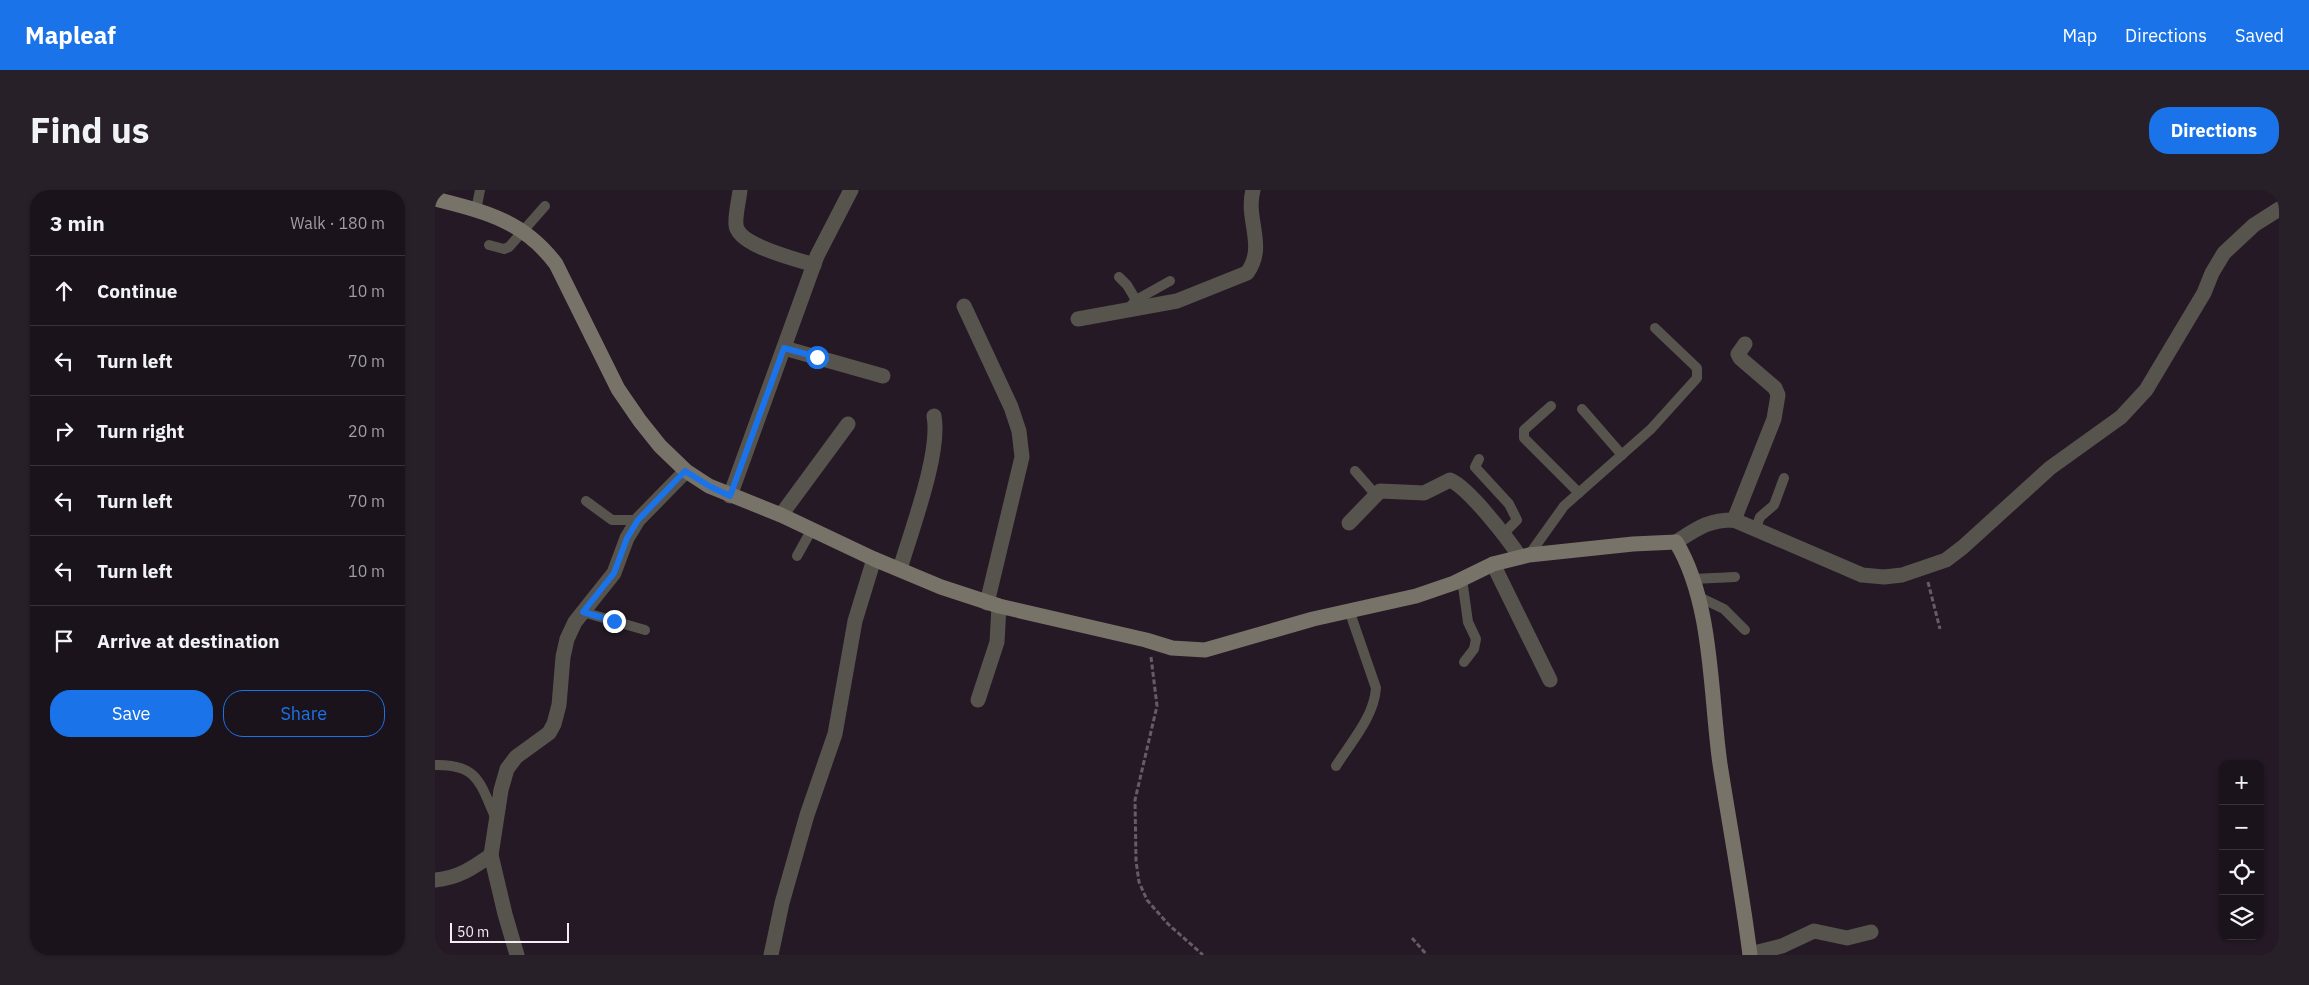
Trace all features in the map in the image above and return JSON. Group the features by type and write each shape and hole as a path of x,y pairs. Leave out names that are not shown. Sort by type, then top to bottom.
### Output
{"street":[{"path":"740,190 736,227 743,237 755,245 814,265"},
{"path":"730,496 814,265 851,190"},
{"path":"1078,319 1132,305 1177,301 1197,295 1247,273 1253,264 1257,252 1251,208 1253,190"},
{"path":"435,199 499,218 524,231 545,251 555,264 618,389 640,421 660,446 685,471 709,486 812,529 874,559 993,604 1172,648 1205,650 1313,619 1416,596 1462,579 1493,564 1525,556 1633,544 1676,542 1700,526 1716,520 1735,520 1862,575 1884,578 1925,569 1946,560 1963,547 2050,468 2132,408 2146,390 2193,313 2224,252 2253,225 2279,209"},
{"path":"964,306 1011,407 1019,431 1023,457 993,604 997,642 978,700"},
{"path":"1735,520 1774,419 1778,395 1775,388 1740,358 1738,354 1745,344"},
{"path":"784,348 883,376"},
{"path":"899,569 933,456 937,428 934,416"},
{"path":"781,516 848,424"},
{"path":"517,955 491,855 498,822 501,790 507,769 516,757 549,733 554,724 567,639 575,622 614,573 627,538 638,520 685,471"},
{"path":"1349,523 1376,495 1383,491 1424,493 1449,480 1467,494 1525,556"},
{"path":"1676,542 1684,556 1699,597 1720,764 1750,954 1782,946 1814,931 1847,938 1871,932"},
{"path":"771,955 791,870 835,734 855,621 874,559"},
{"path":"1493,564 1550,680"},
{"path":"435,880 453,878 473,868 491,855"}],"lane":[{"path":"476,210 480,190"},
{"path":"489,245 505,249 509,247 545,206"},
{"path":"1119,277 1127,285 1132,305 1170,281"},
{"path":"1525,556 1556,515 1651,429 1697,378 1697,368 1655,328"},
{"path":"1551,406 1525,430 1524,438 1579,493"},
{"path":"1582,409 1622,455"},
{"path":"1479,459 1475,467 1509,504 1517,520 1504,532"},
{"path":"1355,471 1376,495"},
{"path":"1755,530 1760,517 1774,505 1784,478"},
{"path":"586,501 612,520 638,520"},
{"path":"797,556 812,529"},
{"path":"1693,579 1735,577"},
{"path":"1462,579 1468,622 1476,639 1473,649 1464,662"},
{"path":"1699,597 1724,609 1745,630"},
{"path":"1336,766 1370,713 1375,699 1376,688 1349,610"},
{"path":"583,612 645,630"},
{"path":"435,765 452,765 466,769 474,775 498,822"}],"path":[{"path":"1925,569 1940,629"},
{"path":"1145,640 1153,666 1157,706 1135,800 1136,860 1139,882 1147,900 1163,918 1203,955"},
{"path":"1412,938 1427,955"}],"route":[{"path":"614,621 583,612 604,588 614,573 627,538 638,520 685,471 730,496 784,348 817,357"}]}
